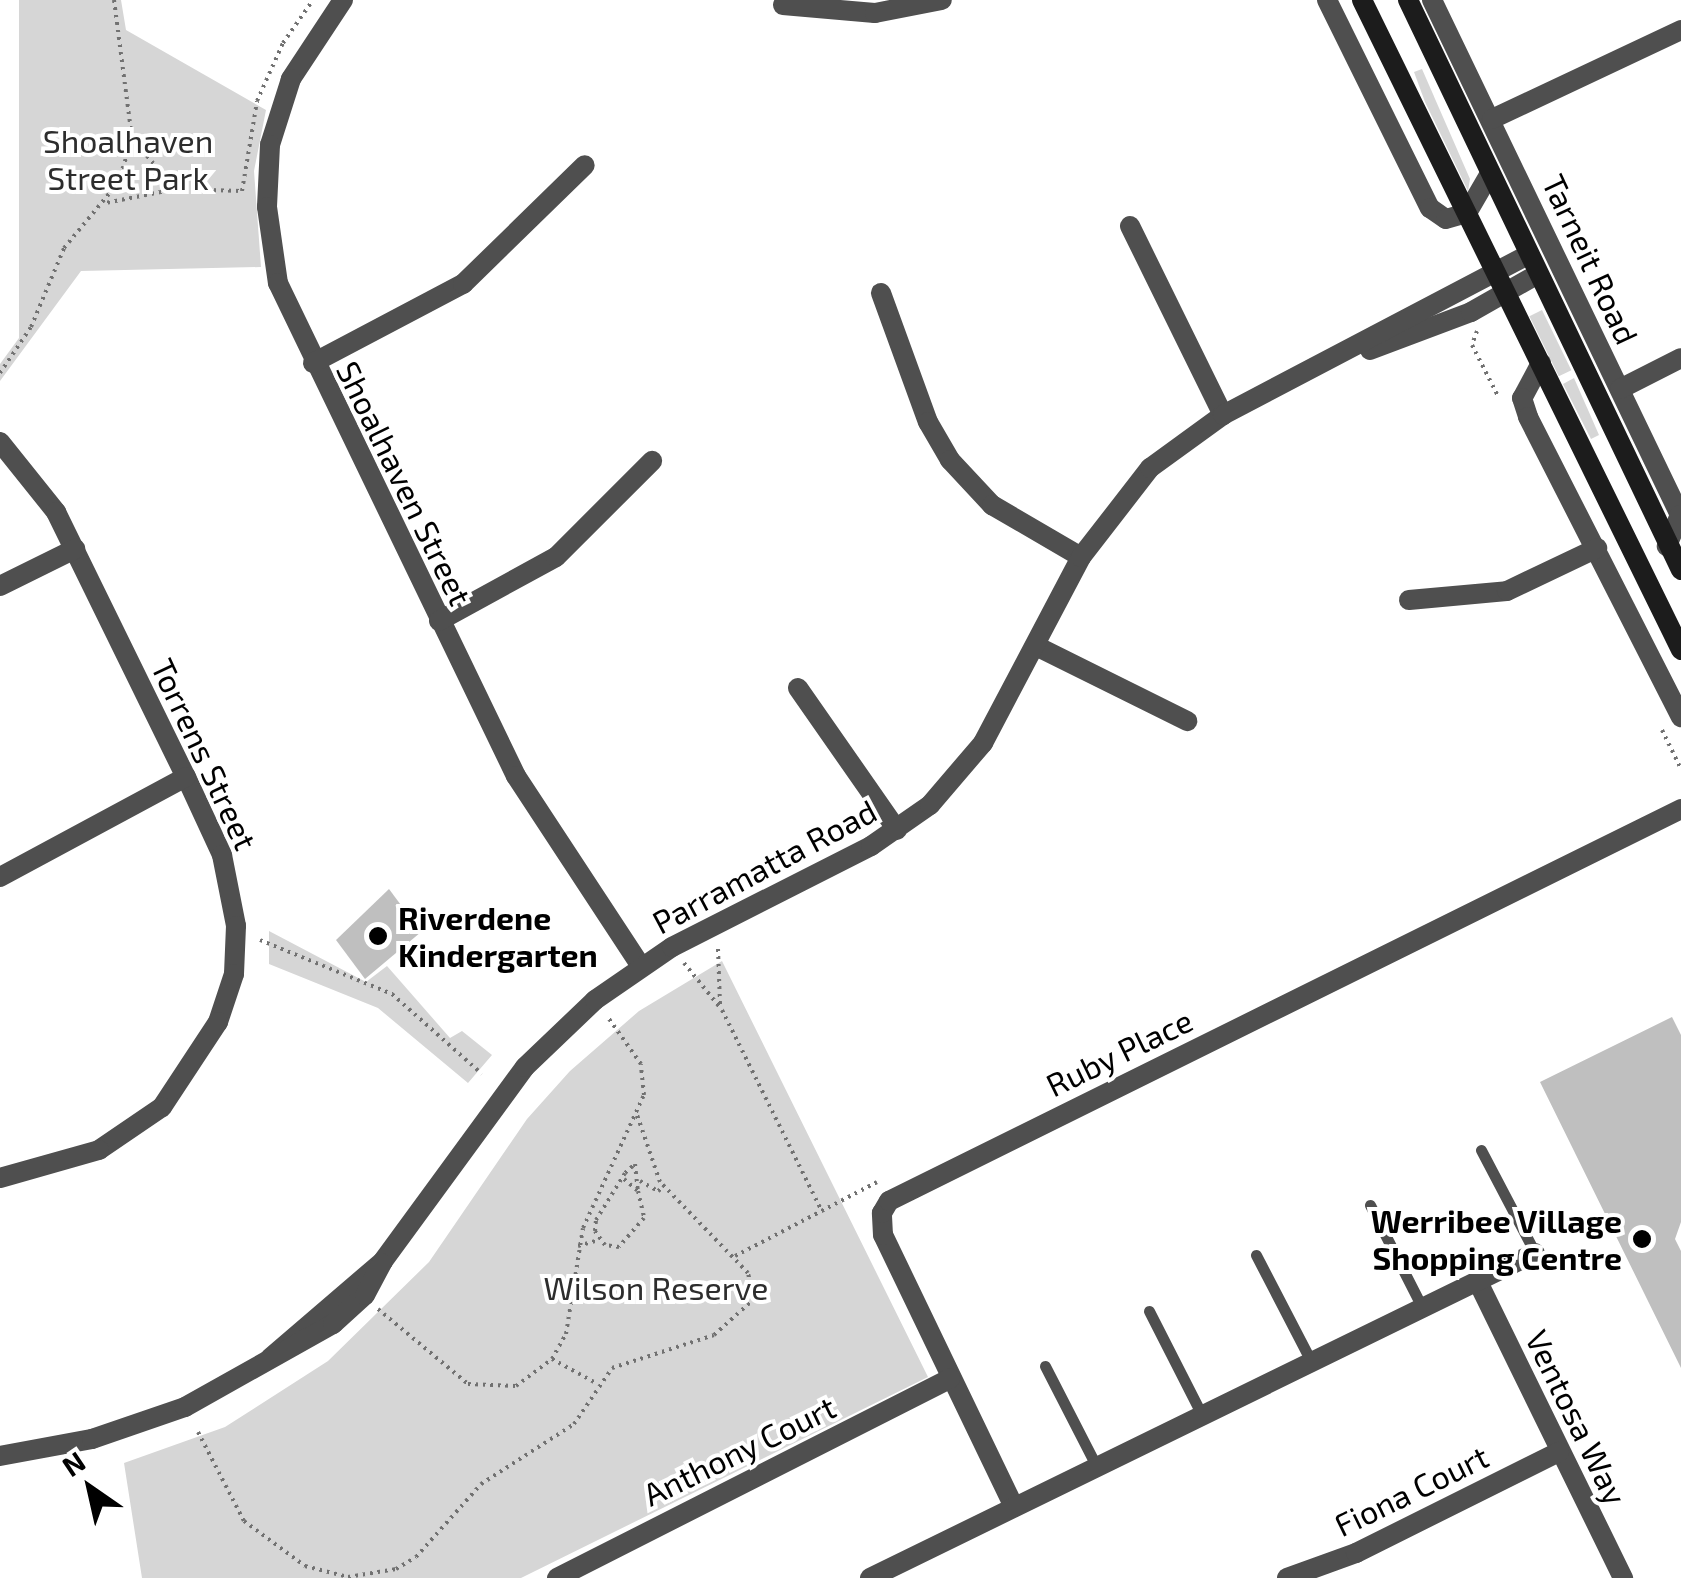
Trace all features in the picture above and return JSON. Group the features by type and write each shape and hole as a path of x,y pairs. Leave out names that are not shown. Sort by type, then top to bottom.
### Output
{"main road":[{"path":"1362,0 1681,650"},
{"name":"Tarneit Road","path":"1408,0 1681,570"}],"street":[{"name":"Shoalhaven Street","path":"343,0 290,80 267,177 272,257 313,363 527,796 641,966"},
{"path":"783,5 876,13 942,0"},
{"path":"1327,0 1430,208 1446,219 1467,213"},
{"name":"Tarneit Road","path":"1432,0 1681,516 1668,546"},
{"path":"1492,119 1681,30"},
{"path":"313,363 464,284 585,165"},
{"name":"Tarneit Road","path":"1467,213 1490,175"},
{"path":"1130,226 1223,415"},
{"name":"Parramatta Road","path":"0,1456 92,1439 156,1418 333,1324 365,1296 383,1261 525,1067 595,1000 672,947 897,830 938,796 983,743 1081,558 1150,468 1223,415 1331,364 1494,269 1533,264"},
{"name":"Parramatta Road","path":"1331,364 1435,328 1506,293 1533,264"},
{"path":"881,292 928,422 950,460 992,504 1081,558"},
{"path":"1620,389 1681,358"},
{"path":"1541,363 1523,405 1681,716"},
{"name":"Torrens Street","path":"0,442 38,484 74,550 186,777 234,899 234,974 218,1022 178,1089 132,1130 74,1160 0,1178"},
{"path":"439,621 556,557 652,461"},
{"path":"1408,600 1506,591 1597,548"},
{"path":"0,586 74,550"},
{"path":"1036,646 1187,722"},
{"path":"798,688 897,830"},
{"path":"0,877 186,777"},
{"name":"Ruby Place","path":"1014,1508 883,1235 882,1213 893,1198 1681,809"},
{"path":"870,1578 1535,1253"},
{"name":"Parramatta Road","path":"270,1358 383,1261"},
{"name":"Ventosa Way","path":"1478,1282 1623,1578"},
{"name":"Anthony Court","path":"557,1578 950,1378"},
{"name":"Fiona Court","path":"1287,1578 1356,1552 1559,1452"}],"lane":[{"path":"1480,1150 1535,1253"},
{"path":"1370,1205 1422,1306"},
{"path":"1256,1255 1311,1361"},
{"path":"1148,1311 1202,1415"},
{"path":"1045,1366 1097,1467"}],"path":[{"path":"0,373 31,327 64,248 105,204 132,139 114,0"},
{"path":"105,204 176,189 242,191 257,101 283,43 313,0"},
{"path":"132,139 176,189"},
{"path":"1668,743 1681,737"},
{"path":"722,1010 716,977 724,920"},
{"path":"260,940 392,994 482,1074"},
{"path":"672,947 722,1010 821,1209"},
{"path":"365,1296 468,1384 516,1386 552,1359 566,1334 578,1246 644,1094 642,1064 595,1000"},
{"path":"198,1432 252,1530 324,1574 372,1574 416,1557 481,1484 574,1424 597,1383 631,1358 714,1335 754,1299 748,1272 665,1187 646,1155 636,1112"},
{"path":"578,1246 599,1240 613,1249 626,1242 644,1218 635,1164 600,1210 599,1240"},
{"path":"624,1179 638,1191"},
{"path":"640,1181 658,1191 665,1187"},
{"path":"552,1359 597,1383"}],"green space":[{"name":"Shoalhaven Street Park","path":"19,0 121,0 126,30 266,110 254,171 261,267 81,271 0,381 0,364 19,338"},
{"path":"1422,69 1470,179 1468,191 1425,102 1414,72"},
{"path":"1542,310 1571,370 1559,376 1529,316"},
{"path":"1574,378 1599,435 1591,439 1563,384"},
{"path":"269,931 366,982 387,966 450,1038 462,1031 492,1055 468,1083 378,1008 269,964"},
{"name":"Wilson Reserve","path":"722,961 928,1377 521,1578 142,1578 124,1463 225,1427 328,1361 429,1262 527,1119 570,1071 639,1011"}],"building":[{"name":"Riverdene Kindergarten","path":"389,889 421,932 365,979 336,940"},
{"name":"Werribee Village Shopping Centre","path":"1672,1017 1681,1035 1681,1222 1675,1239 1681,1251 1681,1368 1540,1082"}],"place":[{"name":"Riverdene Kindergarten","path":"378,936"},
{"name":"Werribee Village Shopping Centre","path":"1642,1239"}]}
